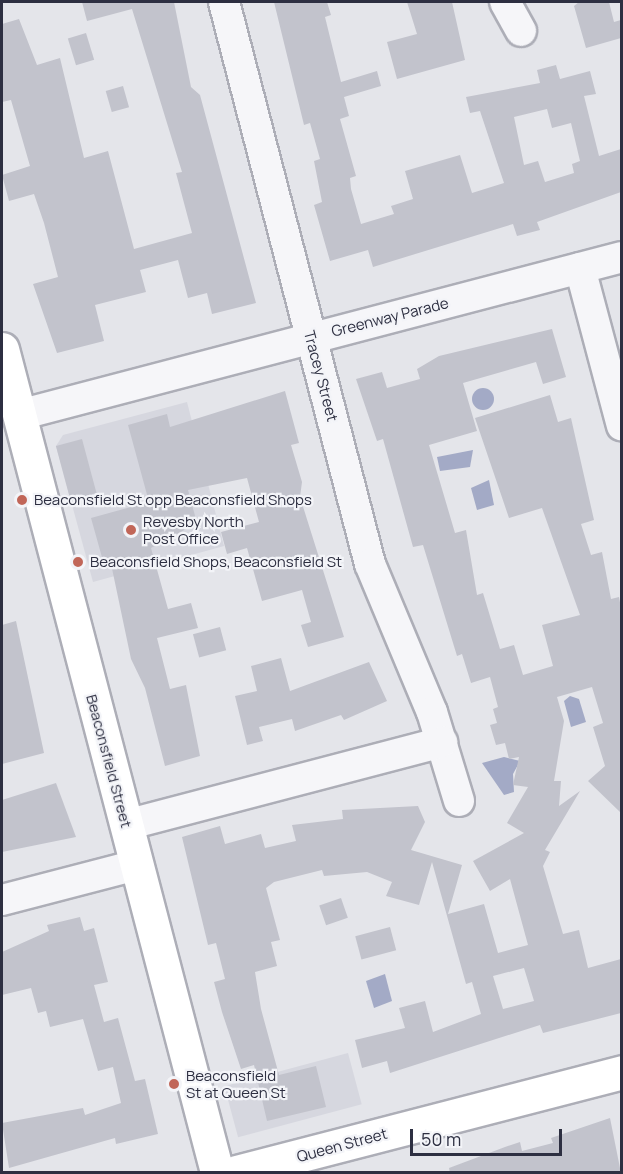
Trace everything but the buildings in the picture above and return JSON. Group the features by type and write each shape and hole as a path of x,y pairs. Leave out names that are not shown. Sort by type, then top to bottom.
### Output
{"main road":[{"name":"Beaconsfield Street","path":"2,349 217,1173"},
{"name":"Queen Street","path":"236,1173 621,1072"}],"street":[{"name":"Tracey Street","path":"224,2 373,573 442,742 459,801"},
{"path":"505,2 521,31"},
{"name":"Greenway Parade","path":"19,415 621,257"},
{"path":"580,268 621,426"},
{"path":"126,825 442,742"},
{"path":"2,900 136,865"}],"shaded area":[{"path":"187,402 224,546 93,582 56,446 63,435"},
{"path":"348,1053 362,1104 238,1137 224,1086"}],"water":[{"path":"483,388 491,391 494,399 491,407 483,410 475,407 472,399 475,391"},
{"path":"473,450 470,467 440,471 437,457"},
{"path":"489,480 494,505 477,510 471,488"},
{"path":"570,696 579,699 586,722 571,727 564,701"},
{"path":"504,757 520,761 513,774 514,792 504,795 482,763"},
{"path":"385,974 392,1001 374,1008 366,981"}],"place":[{"name":"Beaconsfield St opp Beaconsfield Shops","path":"22,500"},
{"name":"Revesby North Post Office","path":"131,530"},
{"name":"Beaconsfield Shops, Beaconsfield St","path":"78,562"},
{"name":"Beaconsfield St at Queen St","path":"174,1084"}]}
